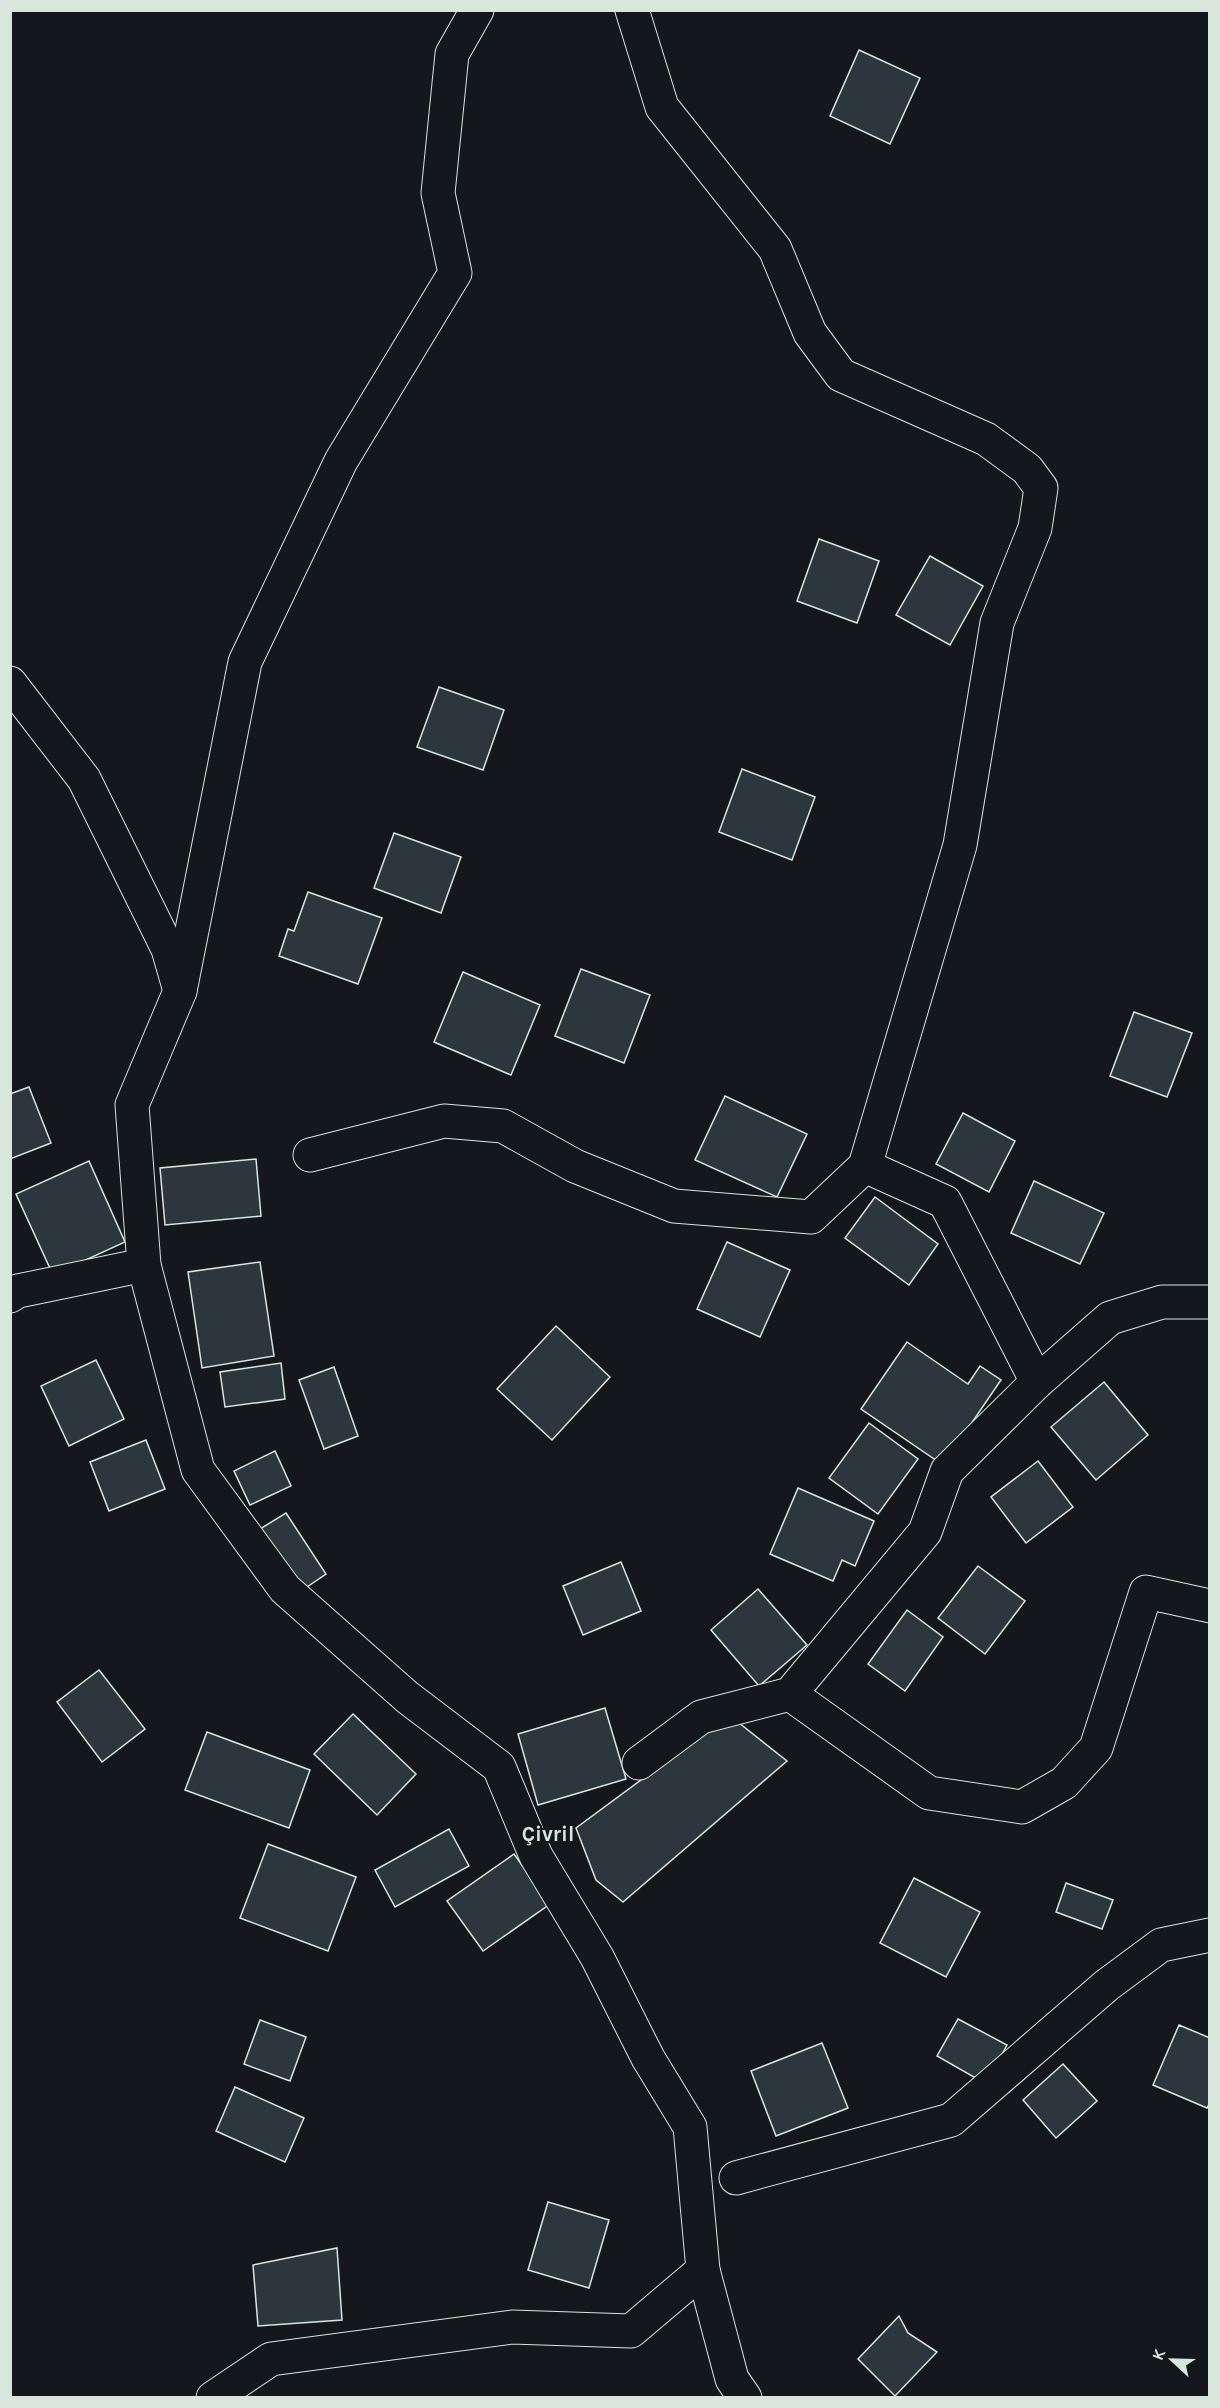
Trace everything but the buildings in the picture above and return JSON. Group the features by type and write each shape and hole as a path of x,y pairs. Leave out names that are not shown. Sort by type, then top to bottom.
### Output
{"street":[{"path":"477,10 452,54 438,193 454,273 340,461 245,662 180,992 132,1105 144,1265 198,1470 285,1589 407,1697 499,1767 536,1856 597,1957 648,2058 690,2127 703,2270 732,2379 745,2397"},
{"path":"310,1155 444,1121 503,1126 575,1166 674,1206 811,1217 865,1166 960,845 997,623 1035,528 1041,488 1027,469 986,439 841,375 810,333 775,249 662,107 632,10"},
{"path":"10,683 84,779 168,950 180,992"},
{"path":"865,1166 945,1202 1036,1382"},
{"path":"10,1296 18,1291 144,1265"},
{"path":"639,1763 701,1717 790,1694 925,1532 947,1472 1036,1382 1110,1318 1162,1302 1209,1302"},
{"path":"790,1694 929,1793 1022,1807 1064,1783 1096,1748 1146,1592 1209,1606"},
{"path":"736,2178 951,2120 1107,1985 1161,1945 1209,1935"},
{"path":"213,2397 271,2359 512,2327 631,2331 703,2270"}],"district":[{"name":"Çivril","path":"548,1834"}]}
